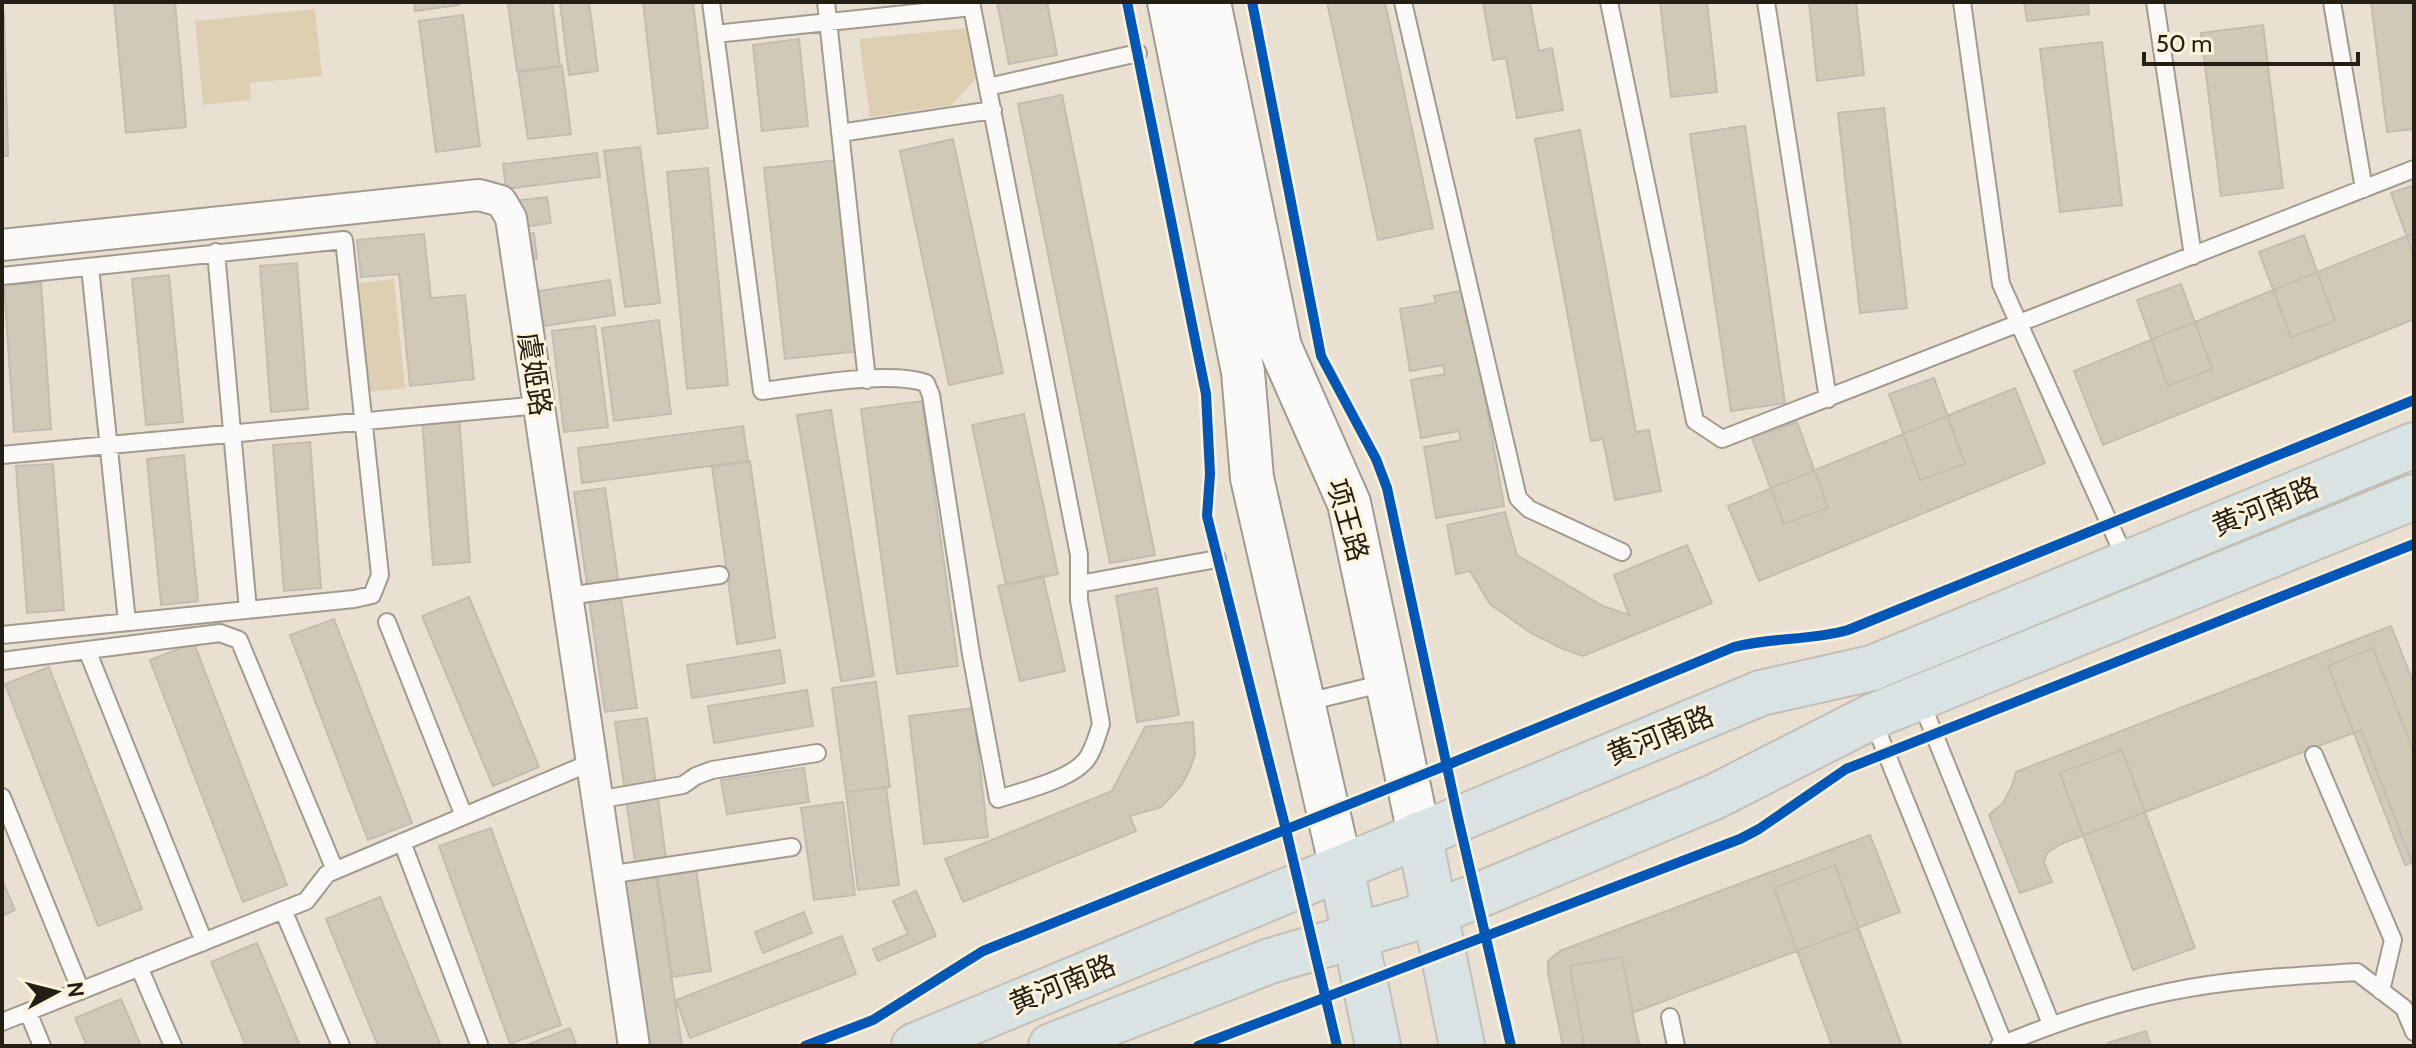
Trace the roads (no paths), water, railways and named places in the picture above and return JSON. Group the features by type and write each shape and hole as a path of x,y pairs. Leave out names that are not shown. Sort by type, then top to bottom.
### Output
{"main road":[{"path":"1169,2 1243,372 1252,478 1341,868 1378,1046"},
{"name":"项王路","path":"1209,2 1280,347 1349,503 1462,1046"},
{"name":"黄河南路","path":"914,1046 1761,693 1872,668 2414,445"},
{"name":"黄河南路","path":"1051,1046 1270,961 1436,912 1716,796 1871,717 2414,497"}],"street":[{"name":"虞姬路","path":"2,245 479,195 501,201 511,218 634,1046"}],"lane":[{"path":"711,2 715,34 762,391 909,377 926,383 931,395 971,654 998,799 1065,773 1085,762 1101,724 1079,600 1079,555 972,4 715,34"},
{"path":"826,2 867,380"},
{"path":"1403,2 1518,498 1529,509 1622,552"},
{"path":"1609,2 1695,421 1722,439 2414,169"},
{"path":"1766,2 1828,399"},
{"path":"1962,2 2001,284 2127,561"},
{"path":"2155,2 2193,256"},
{"path":"2332,2 2364,189"},
{"path":"988,87 1138,53"},
{"path":"840,133 993,110"},
{"path":"2,276 344,240 380,575 372,595 2,635"},
{"path":"216,252 248,610"},
{"path":"90,267 127,622"},
{"path":"2,455 540,405"},
{"path":"1079,584 1217,559"},
{"path":"567,596 720,575"},
{"path":"387,622 464,816"},
{"path":"2,661 220,633 239,640 335,870"},
{"path":"87,650 204,942"},
{"path":"1303,703 1386,682"},
{"path":"1920,698 2051,1024"},
{"path":"1871,717 2002,1045 2051,1024 2168,992 2264,978 2357,972 2404,1008 2414,1032"},
{"path":"597,800 683,785 712,770 817,753"},
{"path":"2314,755 2393,940 2381,991"},
{"path":"2,1022 306,901 327,874 335,870 592,762"},
{"path":"2,797 81,991"},
{"path":"402,842 479,1044"},
{"path":"608,875 792,847"},
{"path":"283,910 341,1046"},
{"path":"139,967 173,1046"},
{"path":"28,1012 42,1046"},
{"path":"1670,1017 1676,1046"}]}
